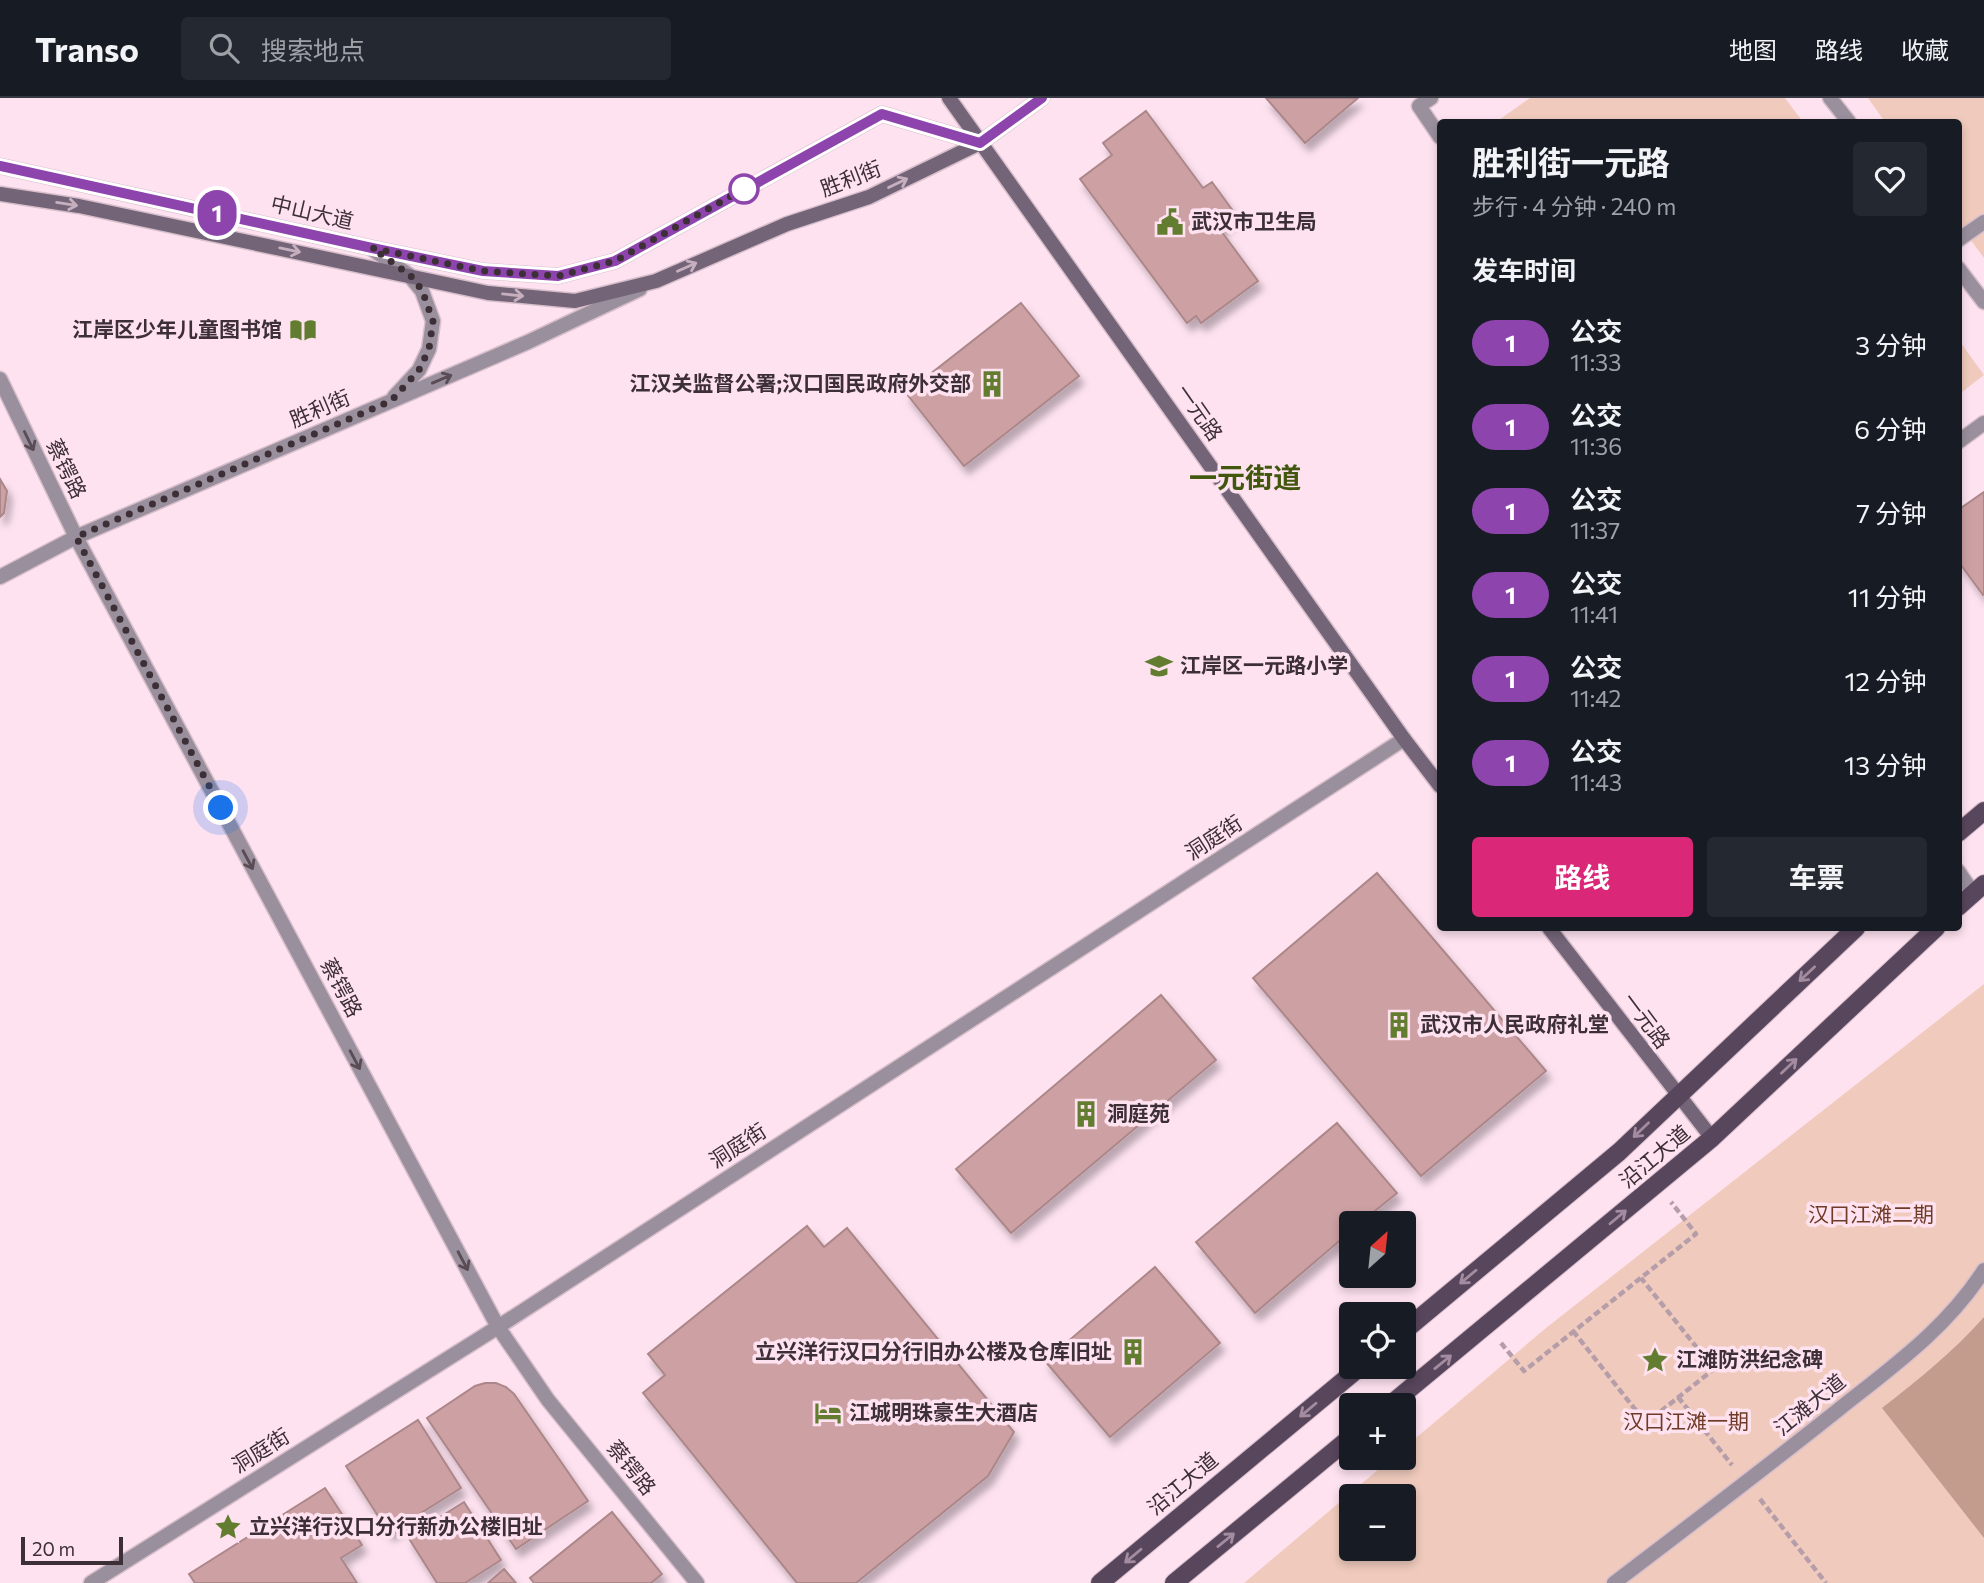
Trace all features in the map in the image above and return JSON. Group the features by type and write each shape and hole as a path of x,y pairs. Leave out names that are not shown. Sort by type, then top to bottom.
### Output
{"main road":[{"name":"一元路","path":"949,98 1437,782"},
{"name":"胜利街","path":"575,301 656,281 787,224 869,197 980,143 1042,98"},
{"name":"胜利街","path":"615,261 882,114 980,143"},
{"name":"中山大道","path":"0,166 483,271 558,276 615,261"},
{"name":"中山大道","path":"0,194 79,206 488,293 575,301"},
{"path":"1962,830 1984,811"},
{"path":"1962,903 1979,888"},
{"name":"一元路","path":"1551,931 1712,1138"},
{"name":"沿江大道","path":"1416,1321 1619,1152 1853,931"},
{"name":"沿江大道","path":"1405,1393 1712,1138 1933,931"},
{"name":"沿江大道","path":"1100,1583 1346,1379"},
{"path":"1174,1583 1339,1447"}],"street":[{"path":"1432,98 1419,106 1437,133"},
{"path":"1830,98 1847,119"},
{"path":"1962,237 1984,222"},
{"path":"372,248 410,275 422,290 433,321 429,349 419,370 391,401"},
{"path":"1962,273 1984,302"},
{"name":"胜利街","path":"0,577 76,537 528,342 656,281"},
{"name":"蔡锷路","path":"0,379 76,537 498,1327 548,1400 697,1583"},
{"path":"1962,439 1984,423"},
{"name":"洞庭街","path":"91,1583 498,1327 1404,739"},
{"path":"1962,874 1979,888"},
{"name":"江滩大道","path":"1614,1583 1747,1483 1910,1353 1940,1326 1969,1293 1984,1270"}],"path":[{"path":"1487,1325 1524,1371 1696,1234 1657,1185"},
{"path":"1573,1331 1646,1423 1714,1369 1641,1278"}],"green space":[{"path":"1530,98 1785,98 1801,119 1500,119"},
{"path":"1868,98 1984,98 1984,258 1962,228 1962,119 1883,119"},
{"path":"1962,345 1984,375 1962,392"},
{"name":"汉口江滩一期","path":"1984,984 1984,1583 1244,1583 1339,1503 1339,1561 1416,1561 1416,1484 1361,1484 1378,1470 1416,1470 1416,1438 1546,1328"}],"shaded area":[{"path":"1984,1317 1984,1538 1882,1408 1948,1354"}],"building":[{"path":"1266,98 1358,98 1305,143"},
{"name":"武汉市卫生局","path":"1146,111 1203,188 1212,182 1236,215 1219,228 1258,281 1201,323 1196,316 1187,323 1080,179 1112,155 1103,143"},
{"name":"江汉关监督公署;汉口国民政府外交部","path":"1021,303 1079,376 964,466 906,393"},
{"path":"0,479 7,491 4,513 0,517"},
{"path":"1984,492 1983,595 1962,566 1962,507"},
{"name":"武汉市人民政府礼堂","path":"1377,873 1546,1071 1421,1176 1253,978"},
{"name":"洞庭苑","path":"1161,995 1216,1060 1011,1233 956,1169"},
{"path":"1337,1123 1397,1193 1375,1211 1339,1211 1339,1241 1255,1313 1196,1242"},
{"name":"江城明珠豪生大酒店","path":"807,1226 824,1247 847,1228 1014,1432 988,1476 856,1583 797,1583 643,1393 665,1375 648,1354"},
{"name":"立兴洋行汉口分行旧办公楼及仓库旧址","path":"1155,1267 1220,1343 1110,1437 1045,1361"},
{"path":"496,1383 514,1394 588,1501 516,1549 427,1418 475,1386"},
{"path":"418,1420 461,1488 389,1533 346,1466"},
{"path":"325,1488 362,1545 341,1558 357,1583 195,1583 189,1574"},
{"path":"464,1502 501,1560 465,1583 437,1583 408,1537"},
{"path":"612,1512 662,1574 651,1583 534,1583 530,1578"},
{"path":"504,1569 516,1583 488,1583"}],"bus line":[{"name":"1","path":"0,166 483,271 558,276 615,261 882,114 980,143 1042,98"}],"place":[{"name":"武汉市卫生局","path":"1170,222"},
{"name":"江岸区少年儿童图书馆","path":"303,330"},
{"name":"江汉关监督公署;汉口国民政府外交部","path":"992,384"},
{"name":"江岸区一元路小学","path":"1159,666"},
{"name":"武汉市人民政府礼堂","path":"1399,1025"},
{"name":"洞庭苑","path":"1086,1114"},
{"name":"立兴洋行汉口分行旧办公楼及仓库旧址","path":"1133,1352"},
{"name":"江滩防洪纪念碑","path":"1655,1360"},
{"name":"江城明珠豪生大酒店","path":"828,1413"},
{"name":"立兴洋行汉口分行新办公楼旧址","path":"228,1527"}],"district":[{"name":"一元街道","path":"1245,478"}],"route":[{"path":"221,808 76,537 391,401 419,370 429,349 433,321 422,290 410,275 372,248 483,271 558,276 615,261 744,189"}],"park label":[{"name":"汉口江滩二期","path":"1871,1215"}]}
